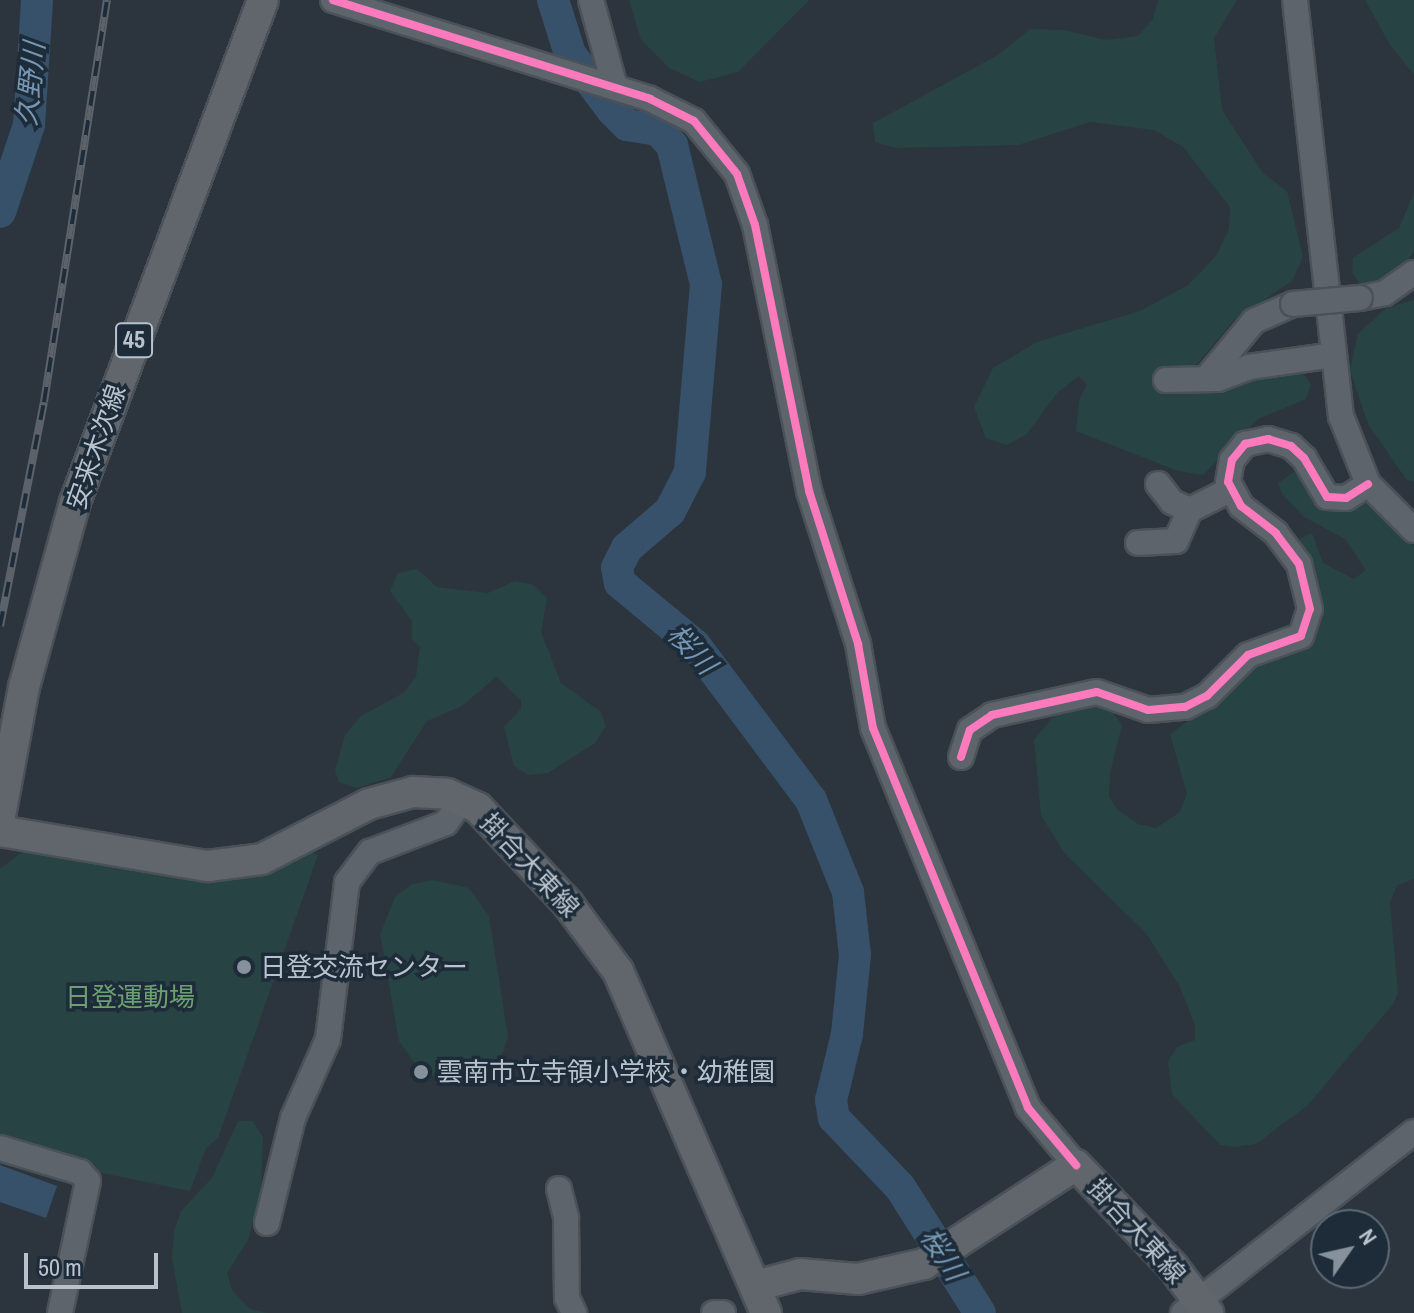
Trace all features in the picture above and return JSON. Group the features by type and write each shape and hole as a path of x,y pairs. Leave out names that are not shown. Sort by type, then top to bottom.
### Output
{"main road":[{"name":"安来木次線","path":"0,816 12,686 75,502 263,0"},
{"name":"掛合大東線","path":"0,831 208,866 262,859 389,797 432,791 462,799 492,820 618,971 760,1299 800,1274 858,1279 947,1252 1076,1165 1196,1309"}],"street":[{"path":"333,0 610,86 694,121 724,154 747,196 809,491 858,644 873,728 1028,1108 1076,1165"},
{"path":"591,0 610,86"},
{"path":"1295,0 1333,355 1347,441 1368,484 1384,506 1414,530"},
{"path":"1206,379 1254,321 1293,304 1385,293 1414,273"},
{"path":"1166,380 1206,379 1270,362 1333,355"},
{"path":"961,757 970,730 992,715 1097,692 1148,710 1185,707 1207,696 1248,655 1301,636 1310,609 1299,564 1276,533 1241,506 1230,490 1237,450 1268,439 1298,451 1327,497 1346,498 1368,484"},
{"path":"1158,484 1172,502 1190,510"},
{"path":"1138,543 1176,541 1190,510 1230,490"},
{"path":"267,1223 293,1118 328,1039 347,882 370,852 446,823 462,799"},
{"path":"1196,1309 1414,1132"},
{"path":"0,1148 80,1172 88,1181 60,1313"},
{"path":"559,1189 568,1245 567,1298 574,1313"},
{"path":"714,1313 723,1313"}],"green space":[{"path":"629,0 809,0 738,72 700,82 669,68 641,40"},
{"path":"1158,0 1237,0 1214,38 1222,110 1263,173 1287,191 1303,257 1292,281 1234,320 1189,374 1277,367 1301,371 1311,384 1306,399 1258,419 1203,475 1178,471 1076,431 1079,400 1087,384 1079,376 1057,393 1027,434 1007,445 986,438 974,407 993,368 1037,342 1140,311 1188,285 1216,256 1229,229 1230,207 1183,147 1154,130 1090,122 1018,145 896,148 875,142 873,123 998,55 1030,29 1064,30 1106,40 1138,36 1153,19"},
{"path":"1365,0 1414,0 1414,75 1390,45"},
{"path":"1414,193 1414,250 1408,261 1391,277 1360,284 1352,272 1353,258 1399,228"},
{"path":"1414,300 1414,482 1406,479 1368,424 1350,370 1358,334 1386,308"},
{"path":"1294,472 1304,475 1330,506 1367,504 1414,547 1414,879 1397,885 1390,903 1398,993 1393,1004 1308,1105 1256,1144 1234,1147 1220,1145 1172,1094 1168,1062 1177,1047 1195,1040 1195,1026 1180,987 1146,933 1065,854 1041,815 1034,740 1055,714 1083,700 1109,707 1122,725 1110,773 1109,797 1117,809 1138,824 1156,828 1180,812 1187,794 1170,734 1231,690 1244,671 1289,652 1306,639 1300,539 1312,533 1323,563 1354,579 1366,570 1345,539 1304,517 1282,494 1278,483"},
{"path":"417,569 437,587 488,593 515,581 534,585 547,598 541,632 561,683 601,712 606,726 595,743 548,773 528,775 514,766 504,727 521,709 521,700 496,677 462,706 427,721 391,777 357,788 339,782 335,771 345,735 361,716 403,693 416,677 420,647 411,638 412,621 390,591 398,573"},
{"name":"日登運動場","path":"22,852 240,875 312,852 318,855 218,1138 206,1148 190,1191 92,1171 0,1144 0,869"},
{"path":"433,880 469,888 489,916 508,1037 503,1052 482,1074 454,1081 421,1072 399,1041 380,934 395,897 412,884"},
{"path":"238,1121 252,1121 263,1137 261,1191 248,1240 227,1273 232,1290 250,1309 267,1313 182,1313 172,1258 174,1231 181,1211 212,1178"}],"water":[{"path":"0,1165 57,1186 46,1218 0,1202"}],"waterway":[{"name":"久野川","path":"0,212 29,125 37,0"},
{"name":"桜川","path":"553,0 570,54 613,111 627,125 658,130 672,145 706,284 690,472 670,511 627,548 617,568 620,583 695,645 811,800 848,892 855,955 847,1034 831,1100 834,1118 900,1187 980,1313"}],"railway":[{"path":"0,626 44,402 107,0"}],"cycle path":[{"path":"333,0 650,99 694,121 737,174 755,225 809,491 858,644 873,728 1028,1108 1076,1165"},
{"path":"961,757 970,730 992,715 1097,692 1148,710 1185,707 1207,696 1248,655 1301,636 1310,609 1299,564 1276,533 1241,506 1228,482 1232,460 1245,444 1268,439 1291,446 1304,458 1327,497 1346,498 1368,484"}],"place":[{"name":"日登交流センター","path":"244,967"},
{"name":"雲南市立寺領小学校・幼稚園","path":"421,1072"}]}
